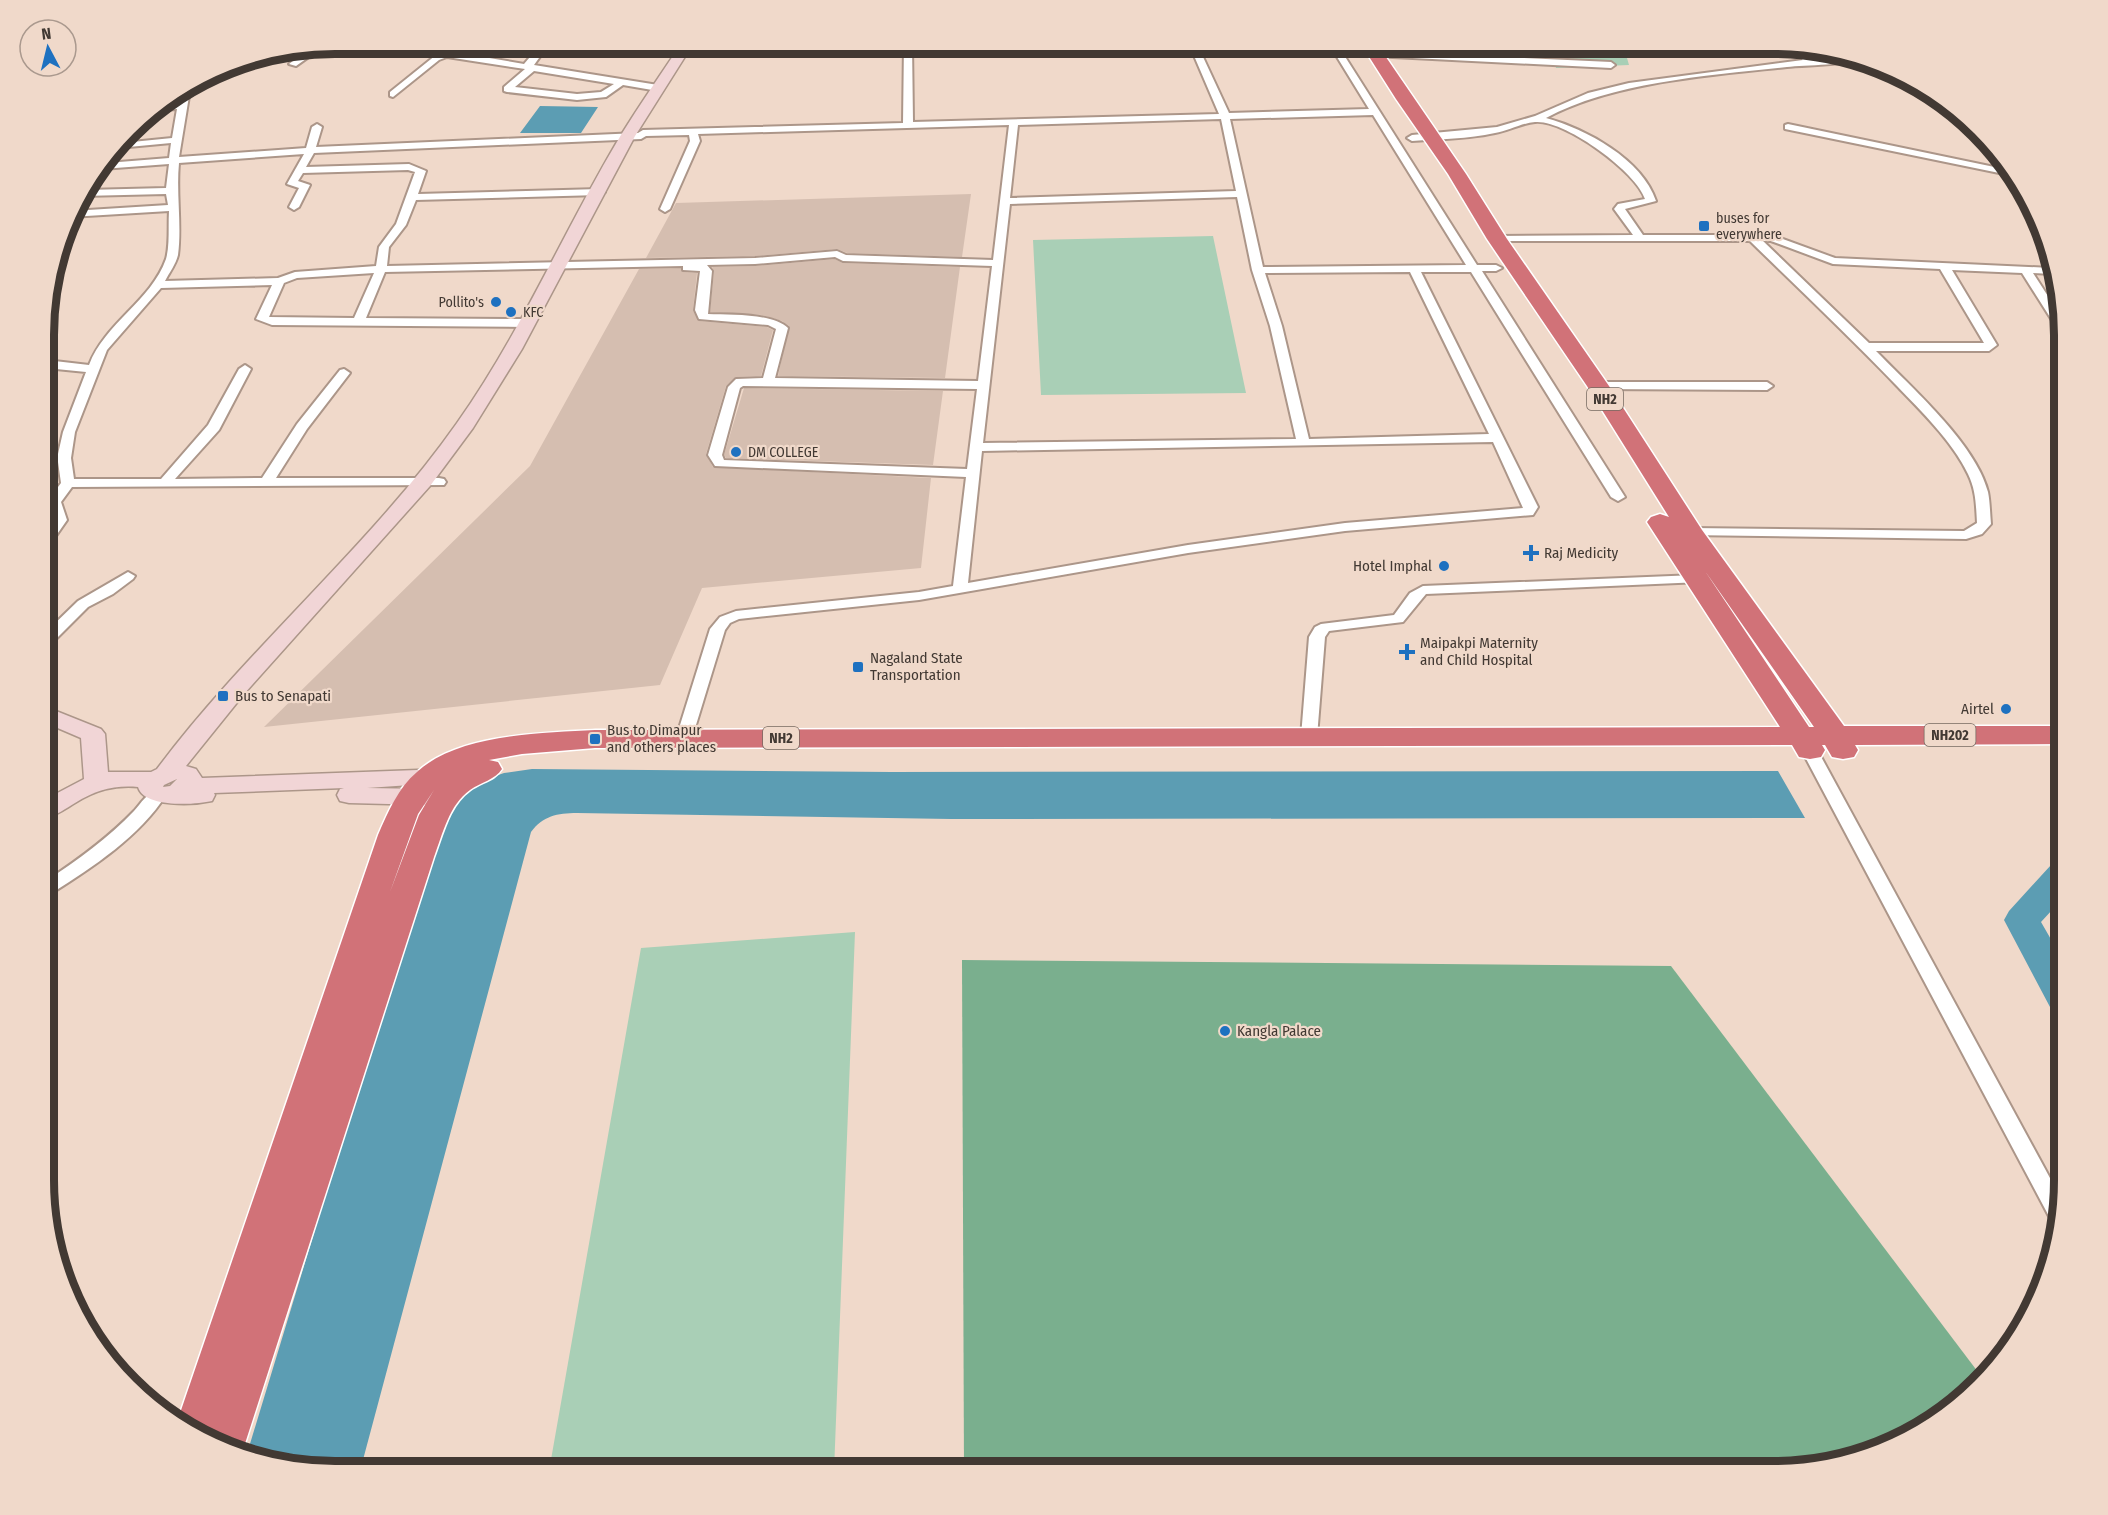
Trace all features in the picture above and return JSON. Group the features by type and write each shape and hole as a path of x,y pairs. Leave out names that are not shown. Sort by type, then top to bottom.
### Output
{"highway":[{"name":"NH2","path":"1360,54 1497,239 1696,579 1823,745"},
{"name":"NH2","path":"1375,54 1404,99 1422,137 1496,268 1553,337 1598,386 1823,745"},
{"name":"NH202","path":"1823,745 2054,735"},
{"name":"NH2","path":"197,1424 344,975 379,876 428,790 465,758 499,748 595,739 684,738 1309,737 1823,745"},
{"name":"NH2","path":"428,790 488,768 520,761 564,759 1823,745"},
{"name":"NH202","path":"1823,745 2054,748"},
{"name":"NH2","path":"225,1439 418,857 428,790"}],"main road":[{"path":"170,784 220,730 431,482 502,382 566,267 614,191 658,88 680,54"},
{"path":"502,382 526,323 566,267 600,192 691,54"},
{"path":"54,717 93,734 96,782"},
{"path":"54,805 96,782 116,779 170,784 428,790"}],"street":[{"path":"393,94 436,58 446,54 658,88"},
{"path":"532,68 528,65 537,54"},
{"path":"908,54 908,125"},
{"path":"1197,54 1225,116 1258,270 1276,326 1303,443"},
{"path":"1338,54 1618,497"},
{"path":"1447,54 1611,65"},
{"path":"293,64 306,56"},
{"path":"1802,56 1812,62"},
{"path":"1422,137 1497,130 1538,118 1557,106 1605,91 1736,70 1832,60"},
{"path":"532,68 507,89 577,97 603,95 622,82"},
{"path":"68,483 64,458 69,432 101,349 158,285 172,257 174,208 171,191 176,140 183,99"},
{"path":"170,107 182,106"},
{"path":"111,166 310,151 371,143 637,135 693,131 1376,112"},
{"path":"1538,118 1578,132 1609,153 1647,186 1652,201 1622,206 1619,209 1640,238"},
{"path":"960,587 1014,122"},
{"path":"294,207 305,185 292,184 310,151 317,127"},
{"path":"1788,127 2002,172"},
{"path":"665,209 695,141 693,131"},
{"path":"128,145 176,140"},
{"path":"300,170 410,167 421,171 401,225 384,248 381,270 359,321"},
{"path":"94,192 171,191"},
{"path":"412,196 600,192"},
{"path":"1005,201 1242,194"},
{"path":"82,213 174,208"},
{"path":"1691,532 1966,535 1977,531 1984,524 1981,490 1968,461 1949,437 1866,347 1752,237"},
{"path":"1497,239 1777,238 1833,261 2046,271"},
{"path":"158,285 279,281 295,275 381,270 755,261 837,254 843,258 998,263"},
{"path":"1866,347 1990,346 1944,266"},
{"path":"566,267 704,268 706,271 701,310 703,317 771,322 782,328 768,381"},
{"path":"1258,270 1496,268"},
{"path":"684,738 718,629 725,620 749,612 884,601 1188,549 1345,527 1528,512 1531,507 1499,438 1414,269"},
{"path":"2025,269 2053,312"},
{"path":"279,281 262,319 272,321 526,323"},
{"path":"54,365 94,369"},
{"path":"165,482 214,427 245,369"},
{"path":"266,483 302,427 345,373"},
{"path":"974,473 720,463 715,455 734,387 745,381 984,385"},
{"path":"1598,386 1767,386"},
{"path":"977,447 1499,438"},
{"path":"54,458 64,458"},
{"path":"54,499 68,483 431,482"},
{"path":"54,510 60,520 54,529"},
{"path":"54,633 83,604 108,591 128,576"},
{"path":"1309,737 1317,637 1320,630 1326,627 1398,619 1403,616 1416,593 1423,590 1696,579"},
{"path":"1823,745 2053,1202"},
{"path":"54,884 82,866 142,815 170,784"}],"green space":[{"path":"1553,54 1626,54 1629,65 1556,68"},
{"path":"1213,236 1246,393 1041,395 1033,240"},
{"path":"855,932 834,1461 551,1461 641,948"},
{"path":"962,960 1671,966 1978,1372 1944,1403 1897,1432 1863,1446 1825,1456 1664,1461 964,1461"}],"water":[{"path":"540,106 598,107 581,133 520,133"},
{"path":"532,769 892,772 1778,771 1805,818 951,819 577,813 551,816 540,822 531,832 363,1461 299,1459 249,1447 403,940 444,817 475,783 504,773"}],"building":[{"path":"971,194 962,257 847,253 837,249 755,256 646,258 676,203"},
{"path":"835,259 843,263 960,267 945,378 778,376 789,326 782,321 762,315 710,312 714,271 712,267"},
{"name":"DM COLLEGE","path":"681,268 683,272 697,273 693,310 699,321 767,327 773,330 761,376 736,377 726,386 706,454 713,467 931,478 921,568 702,588 660,685 264,727 530,466 639,269"},
{"path":"744,388 943,391 933,465 726,458 724,455"}],"waterway":[{"path":"2054,885 2022,920 2054,979"}],"place":[{"name":"buses for everywhere","path":"1704,226"},
{"name":"Pollito's","path":"496,302"},
{"name":"KFC","path":"511,312"},
{"name":"DM COLLEGE","path":"736,452"},
{"name":"Raj Medicity","path":"1531,553"},
{"name":"Hotel Imphal","path":"1444,566"},
{"name":"Maipakpi Maternity and Child Hospital","path":"1407,652"},
{"name":"Nagaland State Transportation","path":"858,667"},
{"name":"Bus to Senapati","path":"223,696"},
{"name":"Airtel","path":"2006,709"},
{"name":"Bus to Dimapur and others places","path":"595,739"},
{"name":"Kangla Palace","path":"1225,1031"}]}
